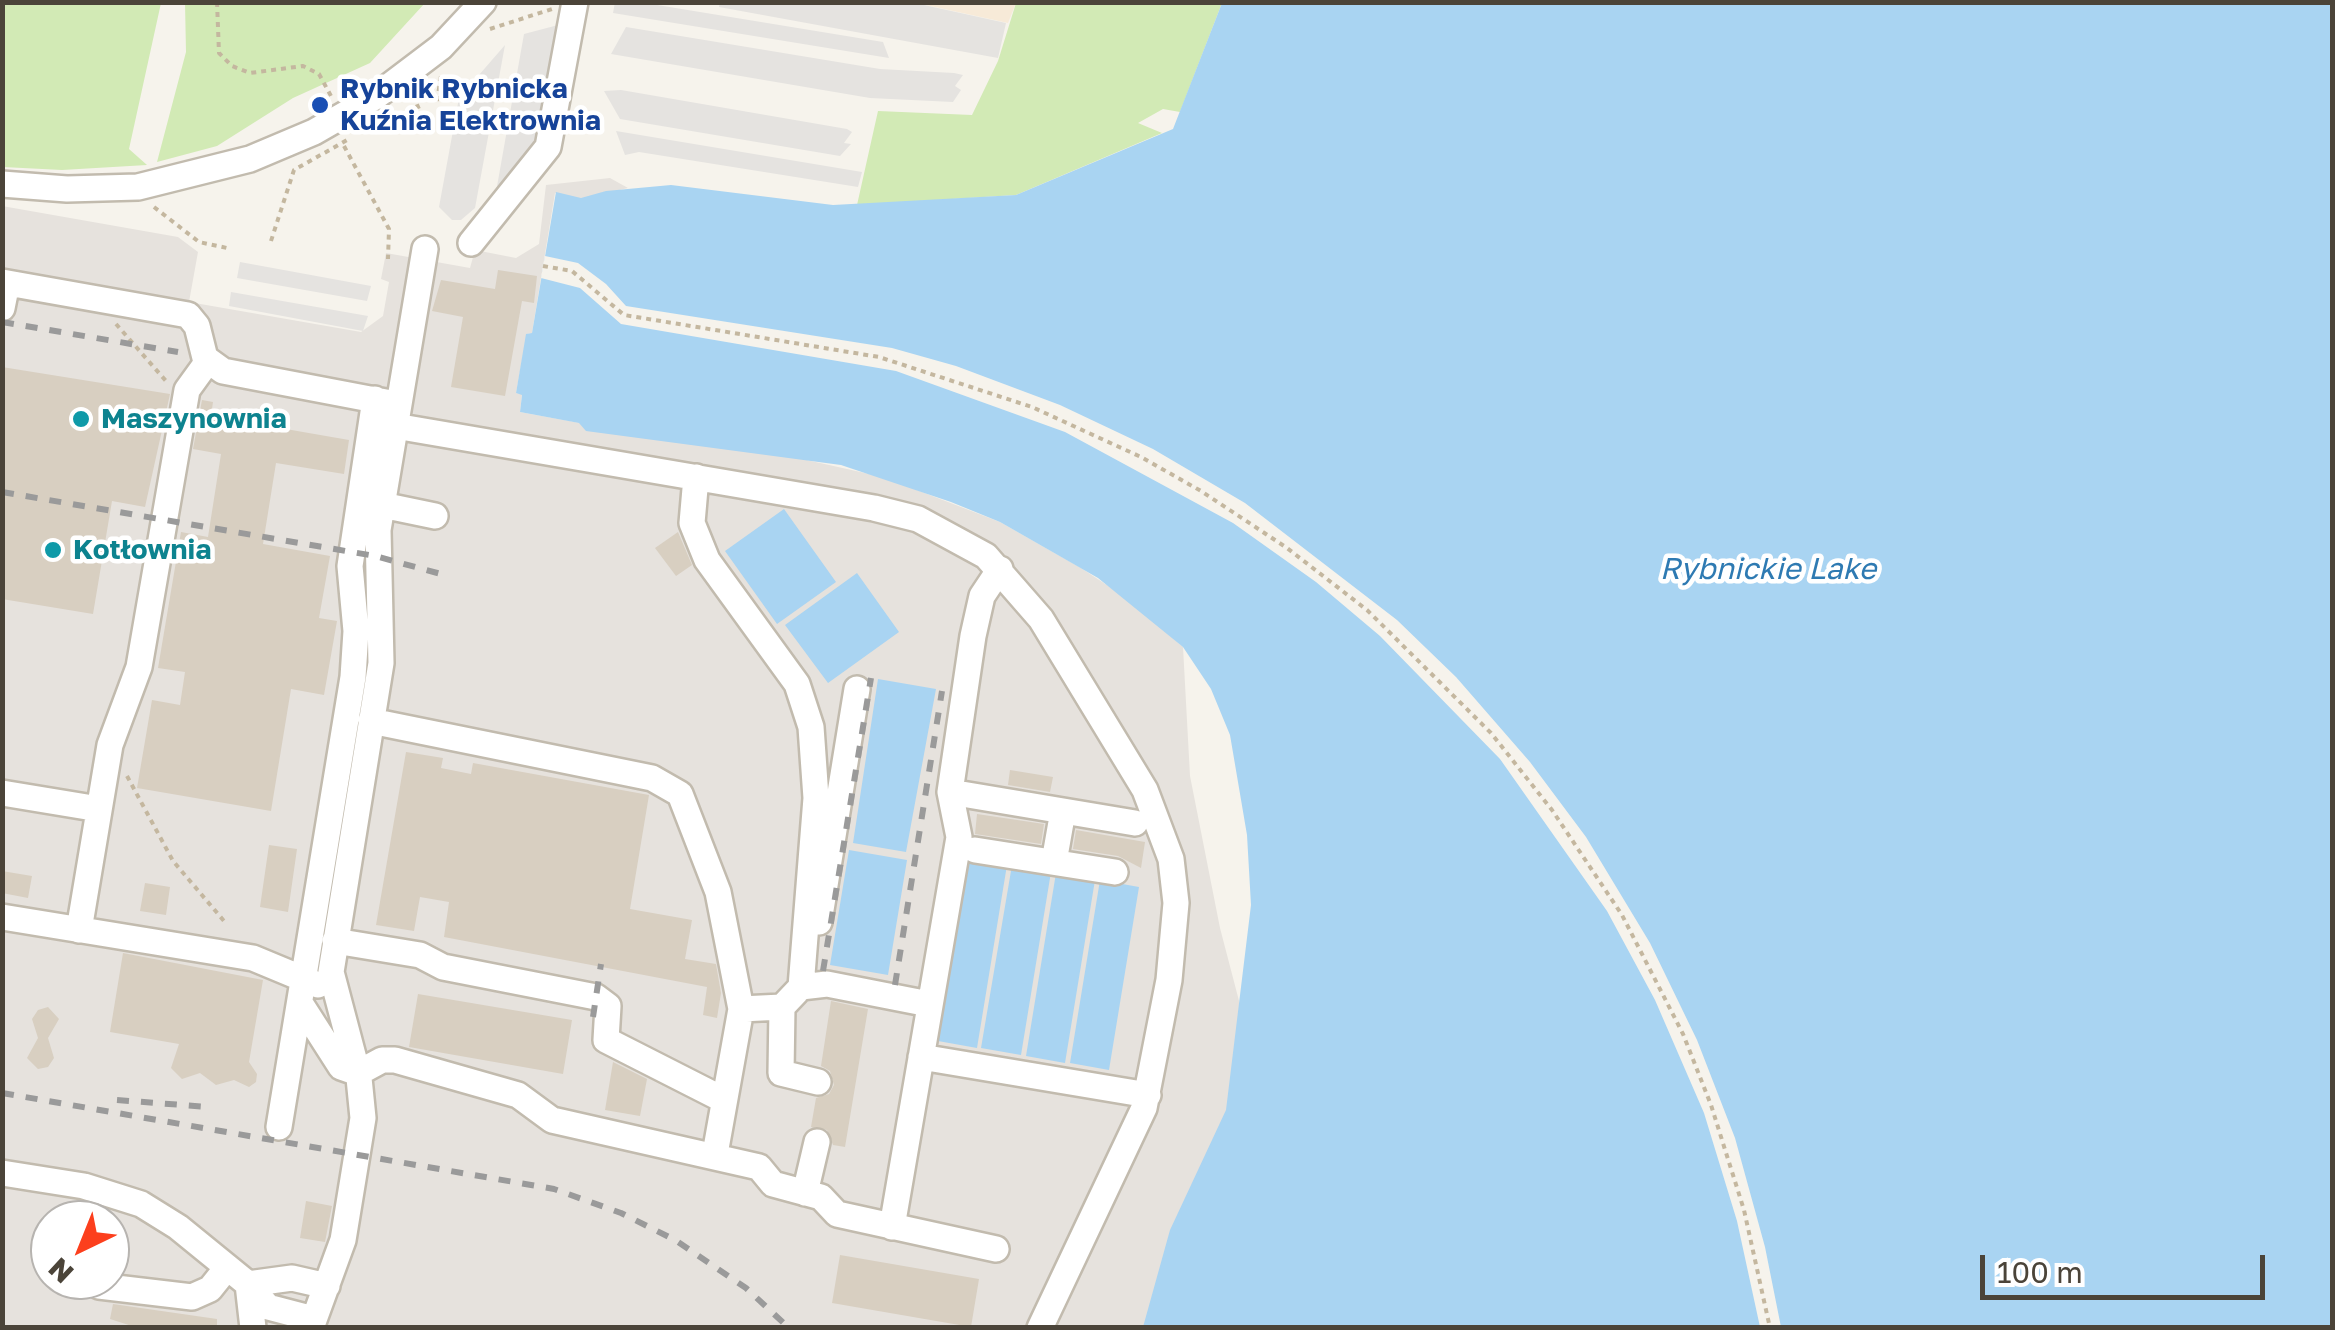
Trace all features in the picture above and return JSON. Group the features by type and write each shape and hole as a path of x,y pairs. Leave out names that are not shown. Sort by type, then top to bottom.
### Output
{"street":[{"path":"2,184 97,190 157,184 250,159 343,117 427,58 483,2"},
{"path":"471,243 548,147 574,3"},
{"path":"2,1173 84,1186 142,1204 169,1220 248,1284 268,1307 312,1324 343,1240 361,1137 364,1106 358,1073 332,988 335,941 382,646 375,565 391,415 425,249"},
{"path":"4,291 188,315 197,326 208,361 240,376 391,415 918,519 960,539 1000,570 1040,619 1156,814 1171,859 1175,930 1148,1094 1126,1152 1040,1328"},
{"path":"80,930 110,745 140,667 186,398 192,378 208,361"},
{"path":"279,1127 355,661 350,566 368,446 391,415"},
{"path":"368,446 391,415"},
{"path":"696,477 692,524 707,560 797,684 811,727 816,798 805,987"},
{"path":"382,505 435,516"},
{"path":"892,1227 959,837 950,792 978,608 986,586 1000,570"},
{"path":"805,987 857,689"},
{"path":"371,721 668,784 680,794 718,892 741,1009 714,1154"},
{"path":"950,792 1135,823"},
{"path":"2,794 99,810"},
{"path":"1054,862 1063,811"},
{"path":"975,850 1115,872"},
{"path":"2,917 253,958 303,992 341,1066 358,1073"},
{"path":"335,941 420,954 444,967 596,997 608,1006 606,1040 724,1100"},
{"path":"741,1009 782,1008 805,987 827,984 929,1004"},
{"path":"303,992 332,988"},
{"path":"782,1008 781,1073 818,1082"},
{"path":"921,1057 1148,1094"},
{"path":"358,1073 382,1060 395,1060 518,1095 552,1120 759,1167 773,1184 820,1197 837,1214 996,1249"},
{"path":"805,1193 818,1142"},
{"path":"130,1290 192,1297 210,1289 226,1269"},
{"path":"248,1284 292,1278 328,1286"},
{"path":"248,1284 253,1328"}],"path":[{"path":"217,2 219,53 232,66 250,74 303,66 319,74 343,117"},
{"path":"437,101 442,65"},
{"path":"412,91 421,114"},
{"path":"342,144 389,229 388,259"},
{"path":"150,204 199,242 227,248"},
{"path":"543,266 572,272 624,315 879,357 1032,407 1141,457 1201,491 1287,548 1367,610 1491,733 1552,810 1622,914 1666,999 1711,1105 1744,1210 1770,1328"},
{"path":"111,318 174,390 186,398"},
{"path":"126,776 173,860 224,921"}],"shaded area":[{"path":"615,2 645,3 883,42 889,58 613,13"},
{"path":"720,2 915,3 1006,23 998,58 719,7"},
{"path":"917,3 1016,3 1008,23"},
{"path":"562,24 544,123 523,161 496,192 524,34"},
{"path":"626,27 880,69 954,73 963,75 955,86 961,90 953,102 870,98 611,54"},
{"path":"505,45 475,208 461,220 452,220 439,207 459,98"},
{"path":"621,90 847,129 852,132 844,143 851,144 840,156 620,119 604,91"},
{"path":"616,131 862,172 858,187 639,152 625,155"},
{"path":"610,178 628,188 581,199 555,193 532,333 527,334 516,393 522,394 520,412 580,423 587,430 793,457 883,477 1000,522 1131,601 1183,647 1190,776 1220,928 1262,1089 1218,1327 3,1327 2,206 178,237 198,252 189,302 361,332 383,316 389,282 381,279 386,253 470,268 475,250 516,258 539,244 546,185"},
{"path":"240,262 371,286 367,301 237,278"},
{"path":"231,292 368,316 363,331 229,306"}],"green space":[{"path":"185,2 425,3 370,63 293,98 217,146 157,162 186,52"},
{"path":"2,3 161,3 129,149 147,165 62,170 3,167"},
{"path":"1016,3 1222,3 1180,112 1163,109 1138,123 1162,133 1016,195 857,205 878,111 972,115 998,61"}],"water":[{"name":"Rybnickie Lake","path":"1222,3 2332,3 2332,1327 1143,1327 1170,1230 1226,1110 1251,905 1247,835 1230,735 1211,689 1183,647 1098,578 1000,522 951,502 841,465 586,431 579,423 520,412 522,395 516,393 526,334 532,333 556,192 581,198 606,191 671,185 833,205 1016,195 1173,129"},
{"path":"784,509 836,582 777,624 725,551"},
{"path":"857,573 899,632 828,683 785,625"},
{"path":"878,679 936,689 906,852 853,843"},
{"path":"849,850 907,860 888,975 830,965"},
{"path":"968,858 1007,865 977,1048 938,1041"},
{"path":"1012,865 1051,872 1021,1055 981,1048"},
{"path":"1056,873 1095,880 1065,1063 1026,1056"},
{"path":"1100,880 1139,887 1109,1070 1070,1063"}],"pier":[{"path":"545,256 578,263 606,284 626,306 892,348 956,366 1060,405 1153,449 1245,503 1397,620 1456,677 1530,762 1586,837 1650,943 1697,1040 1735,1138 1765,1247 1781,1327 1760,1327 1737,1221 1704,1113 1655,1000 1607,911 1500,759 1380,636 1316,582 1233,523 1065,432 896,371 621,324 580,288 541,278"}],"building":[{"path":"498,270 537,276 534,303 522,301 505,396 451,387 463,317 432,311 441,280 495,289"},
{"path":"2,367 170,394 145,507 112,501 93,614 2,599"},
{"path":"202,400 213,402 211,416 349,440 344,474 276,463 263,544 330,556 319,618 337,621 324,695 291,689 271,811 137,788 152,700 180,705 185,672 158,668 181,532 208,537 221,454 193,449"},
{"path":"678,532 692,565 676,576 655,548"},
{"path":"406,752 443,758 441,768 471,774 473,763 649,795 630,909 692,920 685,959 716,964 721,993 717,1018 703,1015 707,987 444,937 449,902 420,897 414,931 376,925"},
{"path":"1010,770 1053,777 1050,792 1008,785"},
{"path":"977,814 1044,824 1041,844 975,834"},
{"path":"1076,830 1145,842 1141,868 1118,856 1073,849"},
{"path":"269,845 297,849 288,912 260,907"},
{"path":"2,871 32,876 28,898 2,893"},
{"path":"145,883 170,887 166,915 140,911"},
{"path":"123,953 263,980 249,1062 257,1074 256,1082 249,1087 234,1080 216,1085 200,1073 182,1079 171,1068 179,1044 110,1032"},
{"path":"418,994 572,1020 563,1074 409,1047"},
{"path":"831,1001 868,1009 845,1147 833,1145 827,1130 811,1127 816,1098 829,1094 834,1085 830,1071 821,1066"},
{"path":"48,1007 59,1019 48,1038 54,1058 48,1067 38,1069 27,1058 38,1038 32,1019 38,1010"},
{"path":"613,1062 647,1079 640,1116 605,1110"},
{"path":"306,1201 332,1206 325,1242 300,1238"},
{"path":"840,1255 979,1279 971,1327 832,1303"},
{"path":"113,1304 217,1319 217,1328 138,1328 110,1319"}],"railway":[{"path":"2,322 178,352"},
{"path":"2,492 375,556 441,574"},
{"path":"823,971 871,678"},
{"path":"895,985 942,691"},
{"path":"593,1017 601,964"},
{"path":"2,1093 554,1189 621,1213 675,1240 746,1288 789,1328"},
{"path":"117,1100 208,1107"}],"place":[{"name":"Rybnik Rybnicka Kuźnia Elektrownia","path":"320,105"},
{"name":"Maszynownia","path":"81,419"},
{"name":"Kotłownia","path":"53,550"}]}
